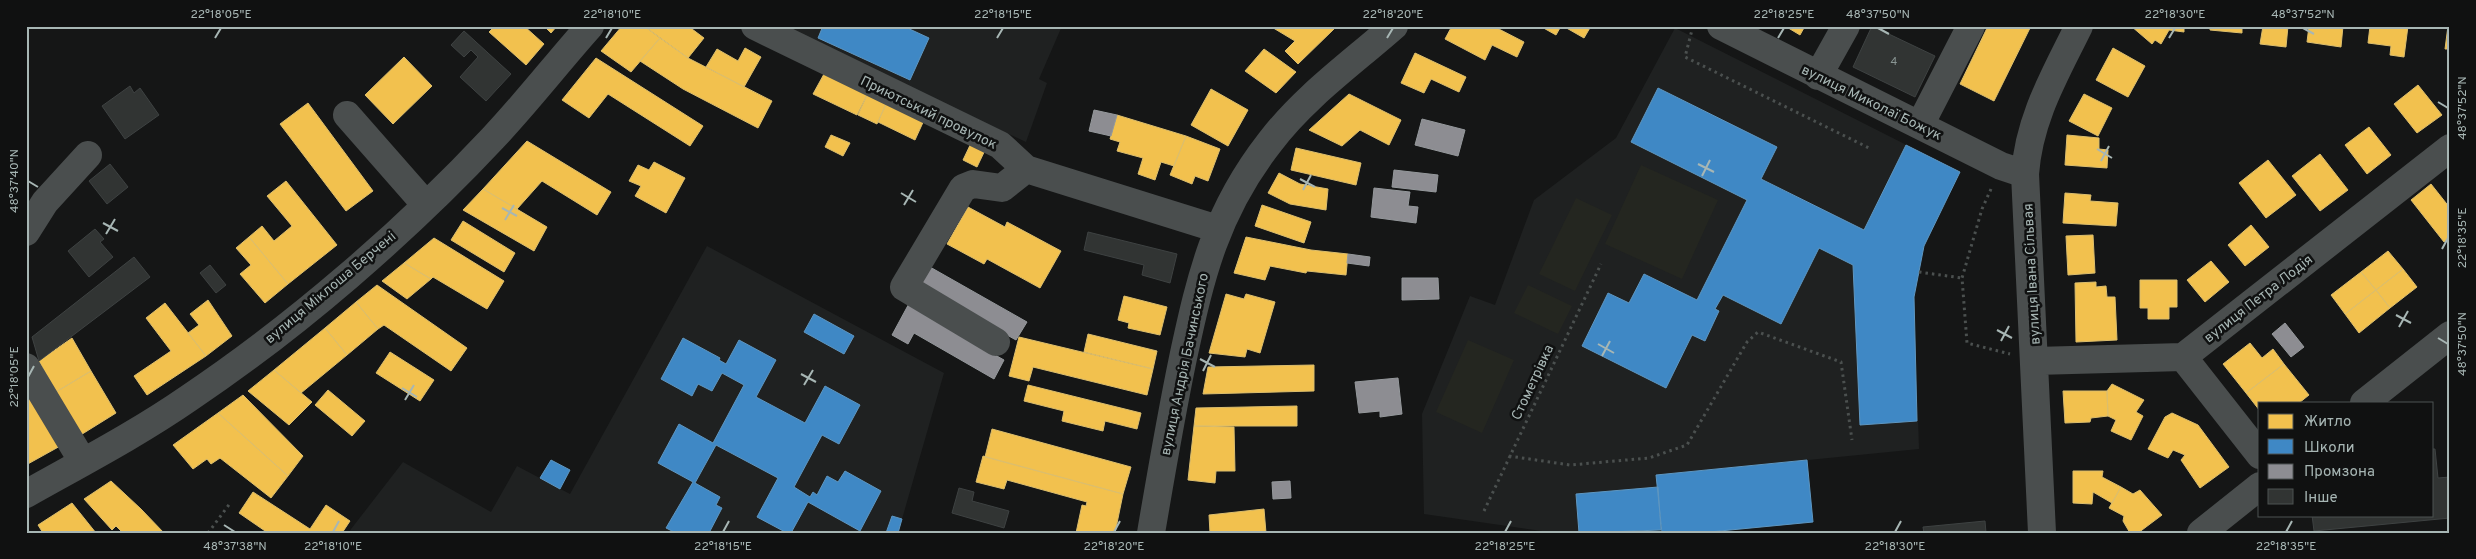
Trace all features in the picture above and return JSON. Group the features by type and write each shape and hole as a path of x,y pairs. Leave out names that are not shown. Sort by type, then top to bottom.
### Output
{"street":[{"name":"вулиця Міклоша Берчені","path":"26,494 143,428 246,357 333,288 426,205 493,138 590,26"},
{"name":"Приютський провулок","path":"755,26 1000,145 1026,169 1218,229"},
{"name":"вулиця Андрія Бачинського","path":"1151,533 1176,392 1199,284 1218,229 1251,168 1291,117 1394,26"},
{"name":"вулиця Миколаї Божук","path":"1721,26 1818,76 2013,170"},
{"path":"1818,76 1846,26"},
{"path":"1920,126 1971,26"},
{"name":"вулиця Івана Сільвая","path":"2042,533 2035,422 2035,361 2013,170 2027,147 2040,107 2080,26"},
{"path":"347,115 426,205"},
{"name":"вулиця Петра Лодія","path":"2183,357 2450,148"},
{"path":"26,232 45,202 88,155"},
{"path":"996,342 904,287 963,188 973,184 1002,188 1026,169"},
{"path":"2365,402 2450,335"},
{"path":"2035,361 2183,357 2258,452"},
{"path":"26,367 83,462"},
{"path":"2201,533 2258,488"}],"path":[{"path":"1693,26 1685,57 1871,149"},
{"path":"2013,170 1982,209 1962,278 1967,343 2035,361"},
{"name":"Стометрівка","path":"1484,511 1601,264"},
{"path":"1919,272 1962,278"},
{"path":"1510,456 1570,465 1649,458 1687,445 1747,342 1758,332 1841,362 1852,440"},
{"path":"208,533 231,502"}],"shaded area":[{"path":"776,26 1062,26 1039,79 1047,83 1026,142"},
{"path":"1675,28 1960,172 1924,246 1914,297 1919,449 1657,475 1661,530 1627,533 1556,533 1424,514 1422,414 1470,296 1495,305 1534,200 1616,138"},
{"path":"1641,165 1718,200 1682,279 1605,244"},
{"path":"1576,198 1612,215 1575,291 1539,274"},
{"path":"707,246 944,373 898,533 348,533 403,462 491,512 517,466 570,494"},
{"path":"1528,285 1572,306 1558,334 1514,313"},
{"path":"1468,340 1514,360 1482,433 1436,412"}],"building: Житло":[{"path":"495,26 524,26 544,44 526,65 489,32"},
{"path":"544,26 557,26 551,33"},
{"path":"622,26 644,26 660,38 631,72 601,51"},
{"path":"644,26 688,26 704,38 688,58"},
{"path":"1270,26 1330,26 1334,29 1298,64 1285,51 1295,41"},
{"path":"1452,26 1493,26 1524,42 1517,57 1492,45 1485,60 1445,39"},
{"path":"1540,26 1561,26 1556,35"},
{"path":"1563,26 1591,26 1584,38"},
{"path":"1785,26 1805,26 1800,35"},
{"path":"1988,26 2031,26 1994,101 1960,84"},
{"path":"2131,26 2191,26 2184,27 2184,32 2169,30 2161,44 2155,40 2152,44"},
{"path":"2210,26 2242,26 2242,33 2210,30"},
{"path":"2263,26 2288,26 2286,47 2260,44"},
{"path":"2309,26 2343,26 2341,47 2307,42"},
{"path":"2370,26 2408,26 2404,57 2390,55 2391,46 2368,43"},
{"path":"2448,26 2450,49 2445,49"},
{"path":"660,38 688,58 772,101 758,128 683,89 640,61"},
{"path":"745,48 761,57 744,87 706,67 717,49 738,61"},
{"path":"2113,48 2145,66 2128,97 2096,80"},
{"path":"1264,49 1296,72 1276,93 1245,71"},
{"path":"1415,53 1466,77 1459,92 1431,79 1424,93 1401,83"},
{"path":"404,57 432,86 393,124 365,95"},
{"path":"596,58 703,126 690,146 608,94 589,118 562,100"},
{"path":"824,74 867,95 857,115 813,94"},
{"path":"2418,85 2442,115 2417,133 2394,104"},
{"path":"1211,89 1248,110 1228,146 1191,125"},
{"path":"1349,94 1401,120 1389,145 1360,130 1342,146 1309,130"},
{"path":"2084,94 2112,108 2098,136 2069,121"},
{"path":"867,95 886,104 877,124 858,115"},
{"path":"308,103 373,191 346,211 280,124"},
{"path":"886,104 925,118 915,140 878,122"},
{"path":"1117,115 1186,136 1174,166 1161,162 1155,180 1138,174 1143,158 1117,151 1120,142 1110,139"},
{"path":"2369,127 2391,155 2367,174 2345,145"},
{"path":"831,135 850,143 843,156 825,147"},
{"path":"2067,135 2099,138 2099,149 2108,150 2107,168 2065,165"},
{"path":"1186,136 1220,149 1208,181 1195,176 1192,184 1170,175"},
{"path":"973,139 987,146 977,167 963,160"},
{"path":"527,141 611,192 597,215 542,181 517,209 483,189"},
{"path":"1296,148 1361,163 1356,185 1291,170"},
{"path":"2320,154 2348,190 2320,211 2292,176"},
{"path":"2268,160 2296,195 2266,218 2239,183"},
{"path":"654,162 685,178 666,213 635,196 641,186 629,181 638,165 649,170"},
{"path":"1279,173 1300,184 1328,189 1326,210 1290,204 1268,193"},
{"path":"286,181 337,245 288,284 249,237 262,226 274,241 292,226 267,196"},
{"path":"2431,184 2450,208 2450,238 2444,242 2411,200"},
{"path":"483,189 547,227 534,251 463,210"},
{"path":"2065,193 2091,195 2090,201 2118,203 2116,226 2063,223"},
{"path":"1262,205 1311,222 1304,243 1255,226"},
{"path":"968,207 1005,227 1007,222 1061,251 1040,288 987,259 984,264 947,244"},
{"path":"463,221 515,253 504,272 451,240"},
{"path":"2251,225 2269,247 2245,266 2228,245"},
{"path":"2093,235 2095,273 2068,275 2066,236"},
{"path":"249,237 288,284 265,303 240,274 251,265 236,248"},
{"path":"1246,237 1311,250 1348,254 1346,275 1307,271 1306,273 1270,266 1265,280 1234,273"},
{"path":"434,238 504,281 487,309 433,277 431,279 404,263"},
{"path":"2388,251 2403,269 2376,290 2361,272"},
{"path":"2211,261 2229,282 2205,302 2187,280"},
{"path":"404,263 431,279 407,299 382,281"},
{"path":"2403,269 2417,287 2390,308 2376,290"},
{"path":"2361,272 2376,290 2345,314 2331,295"},
{"path":"2140,280 2177,280 2177,307 2169,307 2169,319 2148,319 2148,308 2140,308"},
{"path":"2096,282 2096,287 2106,286 2107,297 2115,297 2117,340 2076,342 2075,283"},
{"path":"377,285 467,348 451,371 384,325 378,329 356,302"},
{"path":"2376,290 2390,308 2359,333 2345,314"},
{"path":"1226,294 1244,299 1246,294 1275,302 1260,353 1247,349 1245,357 1209,353"},
{"path":"1124,296 1167,307 1160,335 1128,328 1129,323 1118,320"},
{"path":"208,300 232,336 206,356 188,333 199,325 190,314"},
{"path":"356,302 378,329 347,355 325,328"},
{"path":"165,303 206,356 147,395 134,376 171,351 146,318"},
{"path":"325,328 347,355 301,393 274,370"},
{"path":"1088,334 1157,351 1153,369 1084,352"},
{"path":"1019,337 1153,369 1147,395 1033,367 1029,381 1009,376"},
{"path":"72,338 91,371 56,392 39,361"},
{"path":"2250,343 2262,358 2273,349 2284,364 2246,393 2223,364"},
{"path":"390,352 434,380 420,401 376,373"},
{"path":"2284,364 2309,395 2300,402 2258,402 2258,408 2246,393"},
{"path":"1314,365 1314,391 1203,394 1208,367"},
{"path":"274,370 312,402 289,425 248,391"},
{"path":"91,371 116,413 79,436 56,392"},
{"path":"2112,384 2144,400 2136,412 2143,416 2131,440 2111,431 2116,420 2108,416 2107,391"},
{"path":"1028,385 1141,413 1137,429 1105,421 1103,431 1062,421 1064,411 1024,401"},
{"path":"26,387 62,445 26,465"},
{"path":"328,390 365,421 352,436 315,405"},
{"path":"2063,391 2107,391 2108,416 2091,418 2090,422 2065,423"},
{"path":"243,395 303,456 288,476 218,413"},
{"path":"1297,406 1297,426 1194,426 1196,408"},
{"path":"218,413 288,476 271,498 220,458 211,464 207,459 193,469 173,445"},
{"path":"2172,413 2198,425 2229,467 2200,488 2181,460 2185,455 2173,450 2168,458 2148,449 2165,417"},
{"path":"1194,426 1234,427 1235,471 1216,471 1215,483 1188,480"},
{"path":"992,429 1131,467 1123,494 985,457"},
{"path":"983,456 1123,494 1115,533 1076,533 1082,505 1086,506 1087,502 1007,480 1004,489 976,482"},
{"path":"2073,471 2103,471 2102,477 2121,487 2112,503 2093,492 2092,504 2073,503"},
{"path":"111,481 164,533 123,533 116,526 112,530 84,499"},
{"path":"2121,487 2133,494 2140,490 2162,515 2138,533 2130,533 2123,521 2124,516 2109,508"},
{"path":"253,492 310,529 326,505 350,521 342,533 268,533 239,513"},
{"path":"72,503 96,533 43,533 38,525"},
{"path":"1264,509 1266,533 1210,533 1209,515"}],"building: Школи":[{"path":"823,26 903,26 929,38 910,80 818,38"},
{"path":"1658,88 1777,147 1761,179 1864,230 1906,145 1960,172 1924,246 1914,297 1917,421 1860,425 1853,265 1819,248 1781,324 1723,295 1715,309 1719,311 1705,341 1692,335 1666,388 1582,346 1608,293 1629,303 1644,274 1697,300 1747,200 1631,142"},
{"path":"814,314 854,336 844,354 804,332"},
{"path":"683,338 720,358 719,360 726,364 739,340 776,360 756,397 805,423 825,386 860,405 839,444 822,435 794,487 810,497 813,492 817,495 827,476 838,482 845,471 881,491 860,531 808,502 791,533 787,533 757,517 778,478 716,445 695,483 720,497 716,505 722,508 709,533 676,533 666,528 693,482 658,463 679,424 713,443 744,385 722,373 712,391 698,384 692,396 661,379"},
{"path":"551,460 570,470 560,489 540,478"},
{"path":"1807,460 1813,522 1699,533 1662,533 1656,475"},
{"path":"1658,487 1661,530 1579,533 1576,494"},
{"path":"892,516 902,519 898,533 886,533"}],"building: Промзона":[{"path":"1094,110 1117,115 1111,136 1089,131"},
{"path":"1422,119 1465,130 1458,156 1415,145"},
{"path":"1394,170 1438,175 1436,192 1392,187"},
{"path":"1374,188 1410,192 1408,206 1418,207 1416,223 1371,217"},
{"path":"1348,254 1370,257 1369,266 1347,263"},
{"path":"930,267 1027,322 1016,340 920,286"},
{"path":"1402,278 1438,278 1439,299 1402,300"},
{"path":"912,298 924,315 1004,360 994,379 914,333 908,344 892,335"},
{"path":"2285,323 2304,347 2291,357 2272,334"},
{"path":"1398,378 1402,414 1380,417 1380,411 1359,413 1355,382"},
{"path":"1290,481 1291,498 1273,499 1272,482"}],"building: Інше":[{"path":"1872,26 1935,56 1915,97 1853,67"},
{"path":"464,31 511,74 486,101 460,77 478,57 471,50 464,57 451,45"},
{"path":"130,86 134,93 140,88 159,115 125,139 102,106"},
{"path":"110,164 128,187 107,204 89,181"},
{"path":"95,229 104,239 100,242 113,257 89,277 68,251"},
{"path":"1088,232 1177,254 1170,283 1142,275 1144,265 1084,250"},
{"path":"134,257 150,277 39,361 32,337"},
{"path":"210,265 226,285 216,293 200,273"},
{"path":"2434,449 2438,478 2450,477 2450,518 2314,531 2312,516 2434,516"},
{"path":"959,488 974,492 972,501 1009,511 1004,528 952,513"},
{"path":"1985,521 1986,533 1924,533 1923,527"}]}
